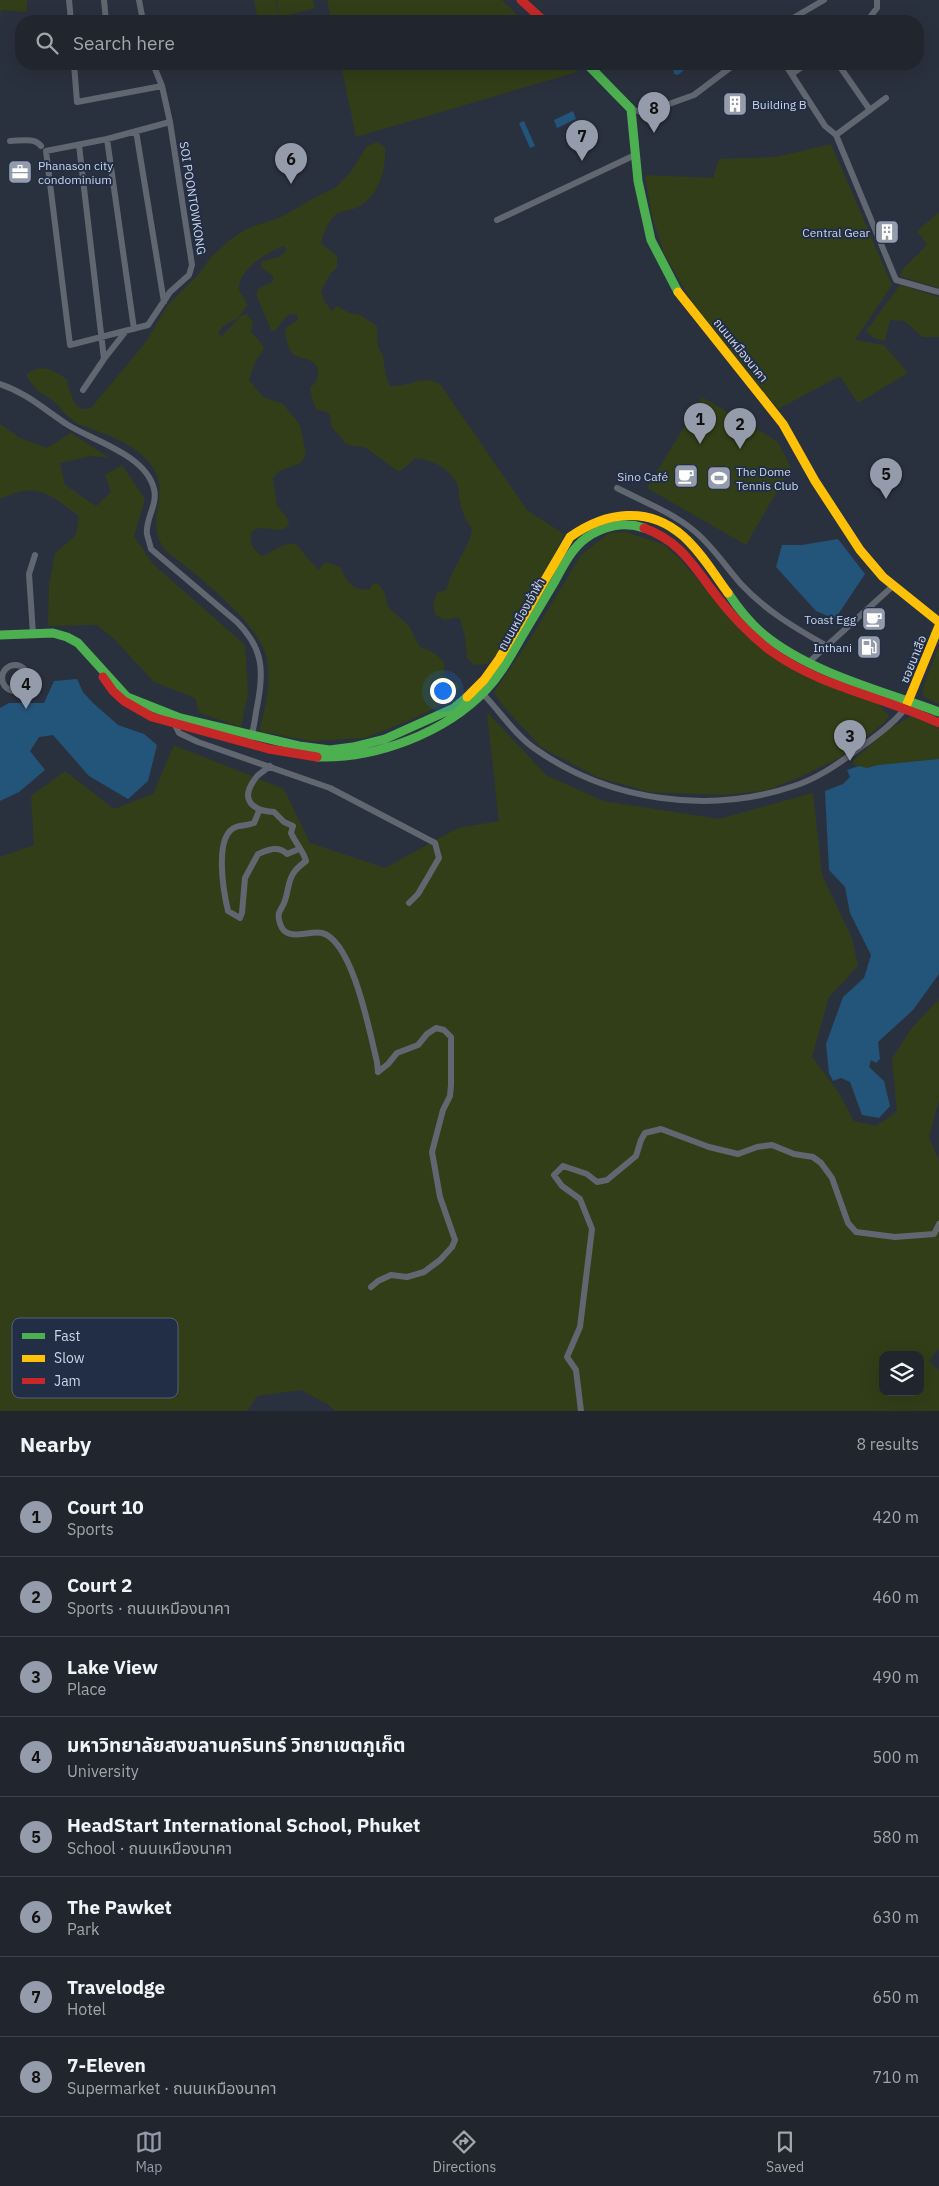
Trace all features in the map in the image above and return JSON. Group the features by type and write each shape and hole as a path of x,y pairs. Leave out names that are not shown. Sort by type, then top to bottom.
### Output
{"street":[{"path":"69,0 70,15"},
{"path":"104,0 105,15"},
{"path":"139,0 142,15"},
{"path":"521,0 537,15"},
{"path":"798,15 824,0"},
{"path":"872,15 877,8 877,0"},
{"path":"74,70 77,102 162,86"},
{"name":"SOI POONTOWKONG","path":"134,329 148,325 151,322 170,292 189,275 192,265 170,122 162,86 156,70"},
{"path":"593,70 631,109 644,113 694,95 727,70"},
{"path":"789,70 825,126 836,134 896,280 939,292"},
{"path":"792,74 798,70"},
{"path":"842,70 870,110"},
{"path":"836,134 886,98"},
{"name":"ถนนเหมืองนาคา","path":"631,109 635,155 651,240 676,290 783,424 815,481 860,550 883,577 939,622"},
{"path":"107,139 134,329 70,345 59,266 57,227 46,151 107,139 170,122"},
{"path":"136,130 164,302"},
{"path":"10,141 32,140 38,142 41,146"},
{"path":"79,145 104,358"},
{"path":"497,220 635,155"},
{"path":"83,390 104,358 126,331"},
{"path":"0,384 20,391 68,425 110,445 148,475 154,488 155,498 147,533 151,549 237,622 249,634 258,653 262,682 250,739"},
{"path":"617,488 671,515 693,530 711,547 741,584 769,611 784,622 827,646"},
{"name":"ถนนเหมืองเจ้าฟ้า","path":"95,663 109,687 124,702 160,721 175,725 250,739 330,750 353,747 385,739 454,708 484,680 499,659 570,537 598,519 620,514 642,515 675,530 694,547 733,601 773,641 809,662 938,718"},
{"name":"ถนนเหมืองเจ้าฟ้า","path":"0,635 53,634 67,637 78,643 127,697 180,718 299,754 326,757 383,749 455,717 482,693 503,670 564,565 586,538 602,529 618,526 635,526 650,529 670,541 688,557 738,621 772,652 799,667 907,705"},
{"path":"34,634 29,574 35,555"},
{"path":"556,559 564,565"},
{"path":"809,662 894,585"},
{"name":"ซอยนาเสือ","path":"907,705 939,626"},
{"path":"11,665 20,665 27,671 29,679 22,690 10,690 2,685 2,675 11,665"},
{"path":"482,693 529,744 575,772 593,780 638,793 703,802 767,794 810,780 882,733 907,705"},
{"path":"175,725 179,733 198,742 330,788 435,843 439,858 418,894 409,903"},
{"path":"270,766 256,776 250,785 249,801 259,811 274,812 284,822 293,826 291,833 299,850 305,855 306,861 295,870 289,879 287,896 279,912 282,927 286,932 293,934 322,933 331,938 348,960 364,1003 378,1072 397,1053 418,1045 427,1034 436,1028 444,1030 451,1037 450,1096 441,1117 432,1152 440,1197 455,1240 452,1247 440,1260 424,1272 407,1277 391,1275 378,1281 371,1287"},
{"path":"259,811 254,822 244,827 236,827 230,832 225,841 222,854 221,879 228,911 240,918 245,878 258,854 276,848 284,850 287,854 299,850"},
{"path":"581,1411 576,1370 567,1357 580,1327 592,1229 580,1200 562,1186 554,1175 563,1166 587,1174 597,1182 607,1180 636,1156 645,1133 662,1130 709,1147 738,1154 757,1147 772,1145 794,1154 813,1157 821,1162 832,1178 848,1224 856,1232 895,1237 934,1234 939,1224"}],"green space":[{"path":"0,0 27,0 27,12 1,10 0,19"},
{"path":"254,0 275,0 279,15 257,15"},
{"path":"276,0 313,0 315,8 288,15 280,15"},
{"path":"327,0 502,0 518,15 331,15"},
{"path":"342,70 575,70 577,72 356,137"},
{"path":"377,142 385,148 385,157 380,182 376,190 364,203 356,208 334,216 327,226 323,237 321,244 337,256 337,267 330,274 321,291 325,302 332,311 337,306 349,313 360,315 377,326 378,347 383,356 386,376 390,386 427,380 440,384 527,510 564,534 548,568 494,658 486,664 475,665 467,658 465,636 459,617 444,620 435,614 433,604 437,593 447,589 452,573 467,544 472,529 462,509 459,488 454,478 440,466 416,458 399,472 365,447 346,444 332,427 330,416 327,412 317,410 312,399 310,388 318,377 316,365 310,360 291,352 285,331 288,326 298,320 297,315 293,314 286,317 272,332 256,294 258,289 272,282 274,277 261,267 262,261 279,257 287,250 284,246 270,252 249,267 244,273 239,287 247,305 238,318 224,325 218,333 222,336 241,316 247,314 253,322 251,332 264,349 255,362 249,380 263,397 283,404 300,425 306,454 301,463 279,471 273,479 277,506 288,519 289,524 279,530 264,528 253,530 251,534 252,545 262,556 284,545 297,545 318,570 326,562 340,567 351,584 359,589 370,589 373,584 378,584 385,593 388,607 409,626 420,647 437,655 444,664 444,676 461,686 442,705 364,738 312,741 259,731 266,703 268,684 266,655 250,627 223,598 165,550 156,526 160,494 159,483 155,472 147,460 134,448 109,435 78,424 51,399 38,391 26,375 37,369 49,370 60,374 69,382 67,383 74,403 81,409 91,408 146,342 167,306 198,275 211,257 231,239 248,228 279,218 335,188 350,173 367,146"},
{"path":"831,144 892,285 855,340 884,345 908,373 858,403 840,376 778,409 694,305 664,254 652,216 645,175 713,178 719,159 776,157"},
{"path":"939,212 939,288 900,276 902,270 927,245 917,231"},
{"path":"900,285 939,297 939,337 923,337 904,321 890,320 885,341 874,338 866,331"},
{"name":"The Dome Tennis Club","path":"702,397 777,441 791,467 746,545 647,488"},
{"path":"0,424 20,438 47,448 71,433 109,458 91,456 60,463 65,485 96,506 111,492 105,475 122,465 145,499 134,536 153,564 245,645 248,693 241,727 199,713 195,698 154,682 114,639 97,625 48,626 49,586 55,553 76,535 79,516 51,496 42,492 24,491 0,499"},
{"path":"625,532 663,544 680,559 745,635 773,655 876,701 889,716 884,723 839,758 800,777 768,790 725,795 649,792 597,777 541,747 503,706 494,692 530,639 581,555 609,533"},
{"path":"939,646 939,704 924,697 922,691"},
{"path":"487,712 546,775 603,801 719,819 813,793 822,875 852,938 858,966 829,997 812,1057 837,1090 854,1121 876,1126 897,1112 892,1059 911,1029 939,999 939,1099 929,1137 939,1161 939,1348 929,1361 939,1371 939,1411 335,1411 329,1405 301,1390 257,1396 247,1411 0,1411 0,857 34,845 31,796 65,771 114,809 153,794 174,745 284,789 310,843 385,868 458,828 499,821"},
{"path":"913,715 939,729 939,759 878,765 867,768 857,767 852,761 889,729"}],"water":[{"path":"673,70 684,70 678,75 674,74"},
{"path":"573,111 576,119 557,128 554,120"},
{"path":"524,121 535,146 530,148 519,123"},
{"path":"838,539 865,574 835,619 816,611 776,567 782,545 802,545"},
{"path":"77,679 83,692 118,725 144,734 157,745 148,781 128,799 89,776 53,735 39,737 30,751 45,770 19,792 0,801 0,708 9,703 44,703 54,681"},
{"path":"939,759 939,974 913,1010 878,1042 880,1059 876,1063 871,1060 869,1067 884,1081 890,1106 879,1118 862,1115 850,1082 841,1078 833,1081 829,1073 826,1044 843,997 864,978 871,955 850,913 845,887 829,870 825,791 843,784 850,777 847,770 859,766 867,768 878,765"}],"traffic: fast":[{"path":"593,70 631,109 638,181 651,240 678,292"},
{"path":"317,757 340,756 386,748 430,731 451,719 486,690 497,677 568,558 581,542 599,530 614,526 629,525 644,528"},
{"path":"728,593 753,625 782,648 802,660 847,680 939,712"},
{"path":"0,635 53,633 67,637 78,643 127,697 180,718 299,746 330,750 353,747 385,739 454,708 467,697"}],"traffic: slow":[{"path":"678,292 783,424 815,481 860,550 883,577 939,622"},
{"path":"467,697 484,680 499,659 570,537 598,522 626,516 641,516 670,526 696,549 728,593"},
{"path":"907,704 939,626"}],"traffic: jam":[{"path":"521,0 537,15"},
{"path":"644,528 667,540 685,555 734,617 771,651 810,674 939,723"},
{"path":"103,677 113,691 124,701 152,717 269,749 317,757"}],"place":[{"name":"Building B","path":"735,104"},
{"name":"7-Eleven","path":"654,133"},
{"name":"Travelodge","path":"582,161"},
{"name":"Phanason city condominium","path":"20,172"},
{"name":"The Pawket","path":"291,184"},
{"name":"Central Gear","path":"887,232"},
{"name":"Court 10","path":"700,444"},
{"name":"Court 2","path":"740,449"},
{"name":"Sino Café","path":"686,476"},
{"name":"The Dome Tennis Club","path":"719,478"},
{"name":"HeadStart International School, Phuket","path":"886,499"},
{"name":"Toast Egg","path":"874,619"},
{"name":"Inthani","path":"869,647"},
{"name":"มหาวิทยาลัยสงขลานครินทร์ วิทยาเขตภูเก็ต","path":"26,709"},
{"name":"Lake View","path":"850,761"}]}
